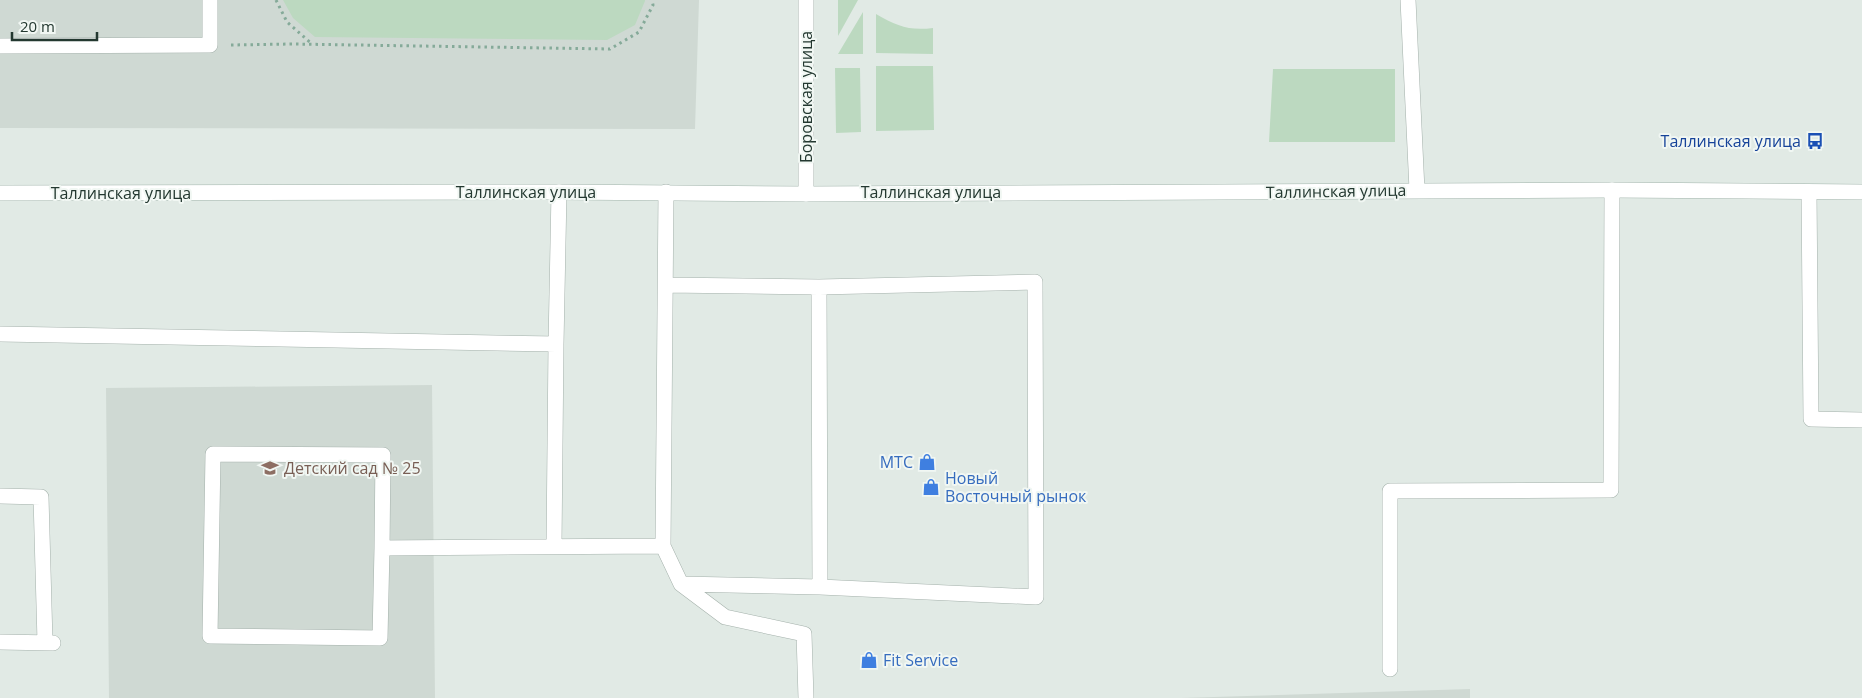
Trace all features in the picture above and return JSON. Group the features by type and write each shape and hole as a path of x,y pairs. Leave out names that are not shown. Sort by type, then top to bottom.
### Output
{"street":[{"path":"0,46 210,45 210,0"},
{"name":"Боровская улица","path":"806,0 806,194"},
{"path":"1408,0 1417,190"},
{"name":"Таллинская улица","path":"0,193 666,192 806,194 1417,190 1862,192"},
{"path":"1390,669 1390,491 1612,490 1612,190"},
{"path":"554,546 559,192"},
{"path":"666,192 663,546 681,584 724,617 804,634 806,698"},
{"path":"1809,192 1811,419 1862,420"},
{"path":"666,285 819,287 1035,282 1036,597 820,587 681,584"},
{"path":"819,287 820,587"},
{"path":"0,334 556,344"},
{"path":"212,454 383,456 382,548 380,638 210,636 212,454"},
{"path":"0,496 41,497 49,643 0,642"},
{"path":"382,548 663,546"}],"path":[{"path":"276,0 287,22 312,45"},
{"path":"210,45 610,49 639,32 653,4 652,0"}],"shaded area":[{"path":"0,0 699,0 695,129 0,128"},
{"name":"Детский сад № 25","path":"432,385 435,698 109,698 106,388"},
{"path":"1470,689 1470,698 1181,698"}],"green space":[{"path":"283,0 645,1 635,25 607,40 315,37 293,18"},
{"path":"838,0 858,0 838,36"},
{"path":"863,12 863,54 838,54"},
{"path":"876,14 903,27 917,29 933,28 933,54 876,53"},
{"path":"876,66 933,66 934,130 876,131"},
{"path":"835,68 860,68 861,132 836,133"},
{"path":"1273,69 1395,69 1395,142 1269,142"}],"place":[{"name":"Таллинская улица","path":"1815,141"},
{"name":"МТС","path":"927,462"},
{"name":"Детский сад № 25","path":"270,468"},
{"name":"Новый Восточный рынок","path":"931,487"},
{"name":"Fit Service","path":"869,660"}]}
